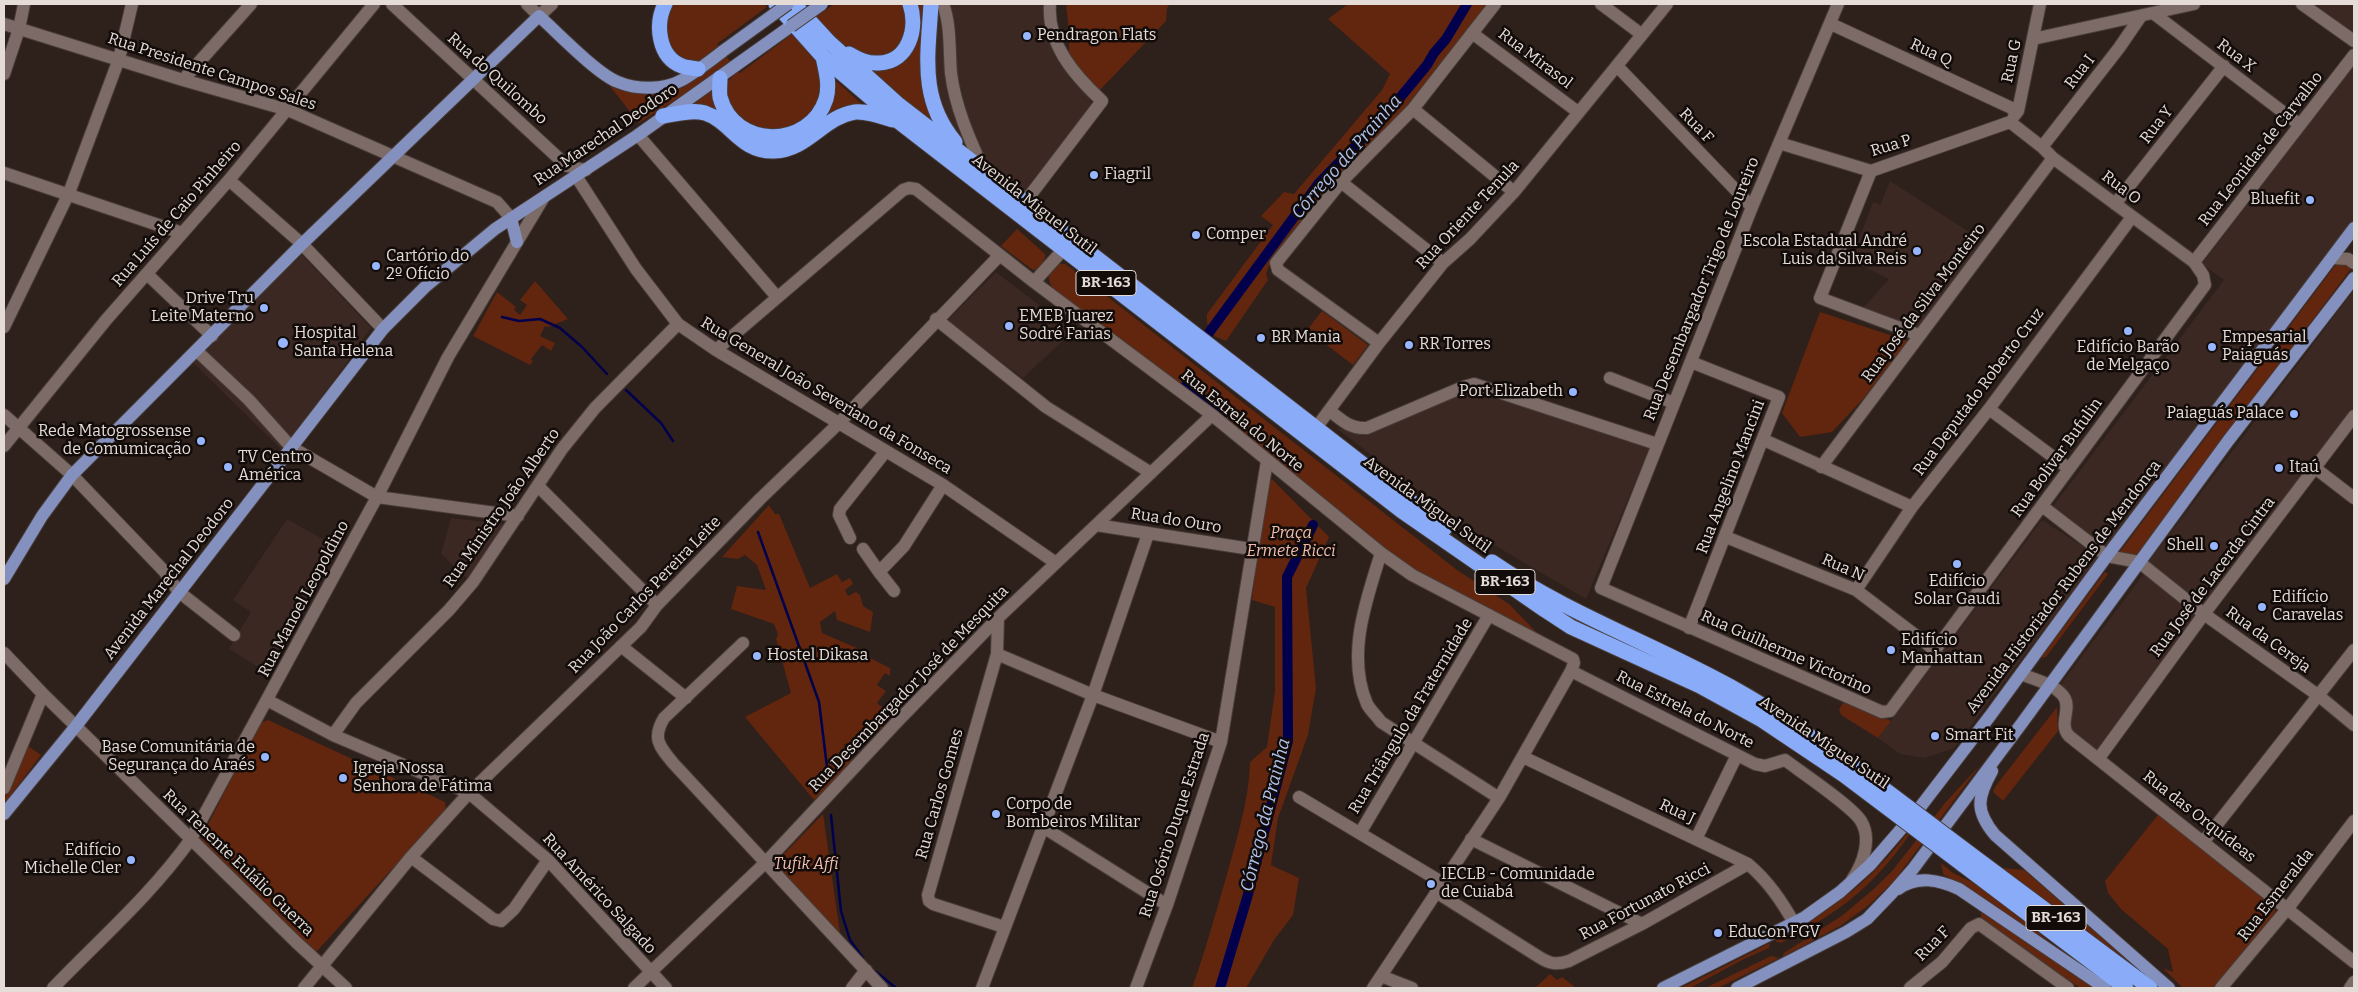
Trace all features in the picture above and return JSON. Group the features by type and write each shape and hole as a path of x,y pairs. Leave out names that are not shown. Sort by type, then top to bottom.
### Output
{"highway":[{"path":"665,4 659,26 666,52 673,61 682,66 698,69"},
{"name":"Avenida Miguel Sutil","path":"776,4 823,57 898,121 1402,511 1571,627 1700,686 1848,770"},
{"path":"836,48 864,62 880,63 895,59 907,47 914,32 914,16 910,4"},
{"path":"930,4 927,78 930,96 948,134 970,160"},
{"name":"Avenida Miguel Sutil","path":"793,5 836,48 900,105 1457,538 1502,568 1577,611 1740,692 1799,728 1848,770 1966,859 2126,988"},
{"path":"720,78 720,97 728,115 743,129 762,137 783,137 802,130 817,116 826,98 828,78 823,57"},
{"path":"663,116 688,112 706,113 754,148 773,151 790,149 809,140 838,116 857,112 898,121"},
{"name":"Avenida Miguel Sutil","path":"1966,859 2150,986"}],"main road":[{"name":"Rua Marechal Deodoro","path":"511,218 638,135 822,4"},
{"path":"4,579 42,516 72,475 302,244 539,16 597,68 618,82 644,88 660,87 681,81 793,5"},
{"path":"511,218 517,242"},
{"name":"Avenida Marechal Deodoro","path":"4,814 76,726 383,329 446,268 511,218"},
{"name":"Avenida Historiador Rubens de Mendonça","path":"1663,988 1794,922 1840,892 1870,865 1921,806 2354,228"},
{"path":"1737,988 1846,932 1867,919 1913,869 2228,441 2354,278"},
{"path":"2012,735 1983,787 1980,798 1982,816 1986,824 1995,835 2049,885 2169,988"},
{"path":"1892,893 1914,881 1934,880 1947,883 1980,902 2105,988"}],"street":[{"path":"4,74 19,29 24,4"},
{"path":"4,327 68,193 119,60 132,4"},
{"path":"183,80 251,4"},
{"name":"Rua Luís de Caio Pinheiro","path":"4,446 106,320 229,180 374,4"},
{"name":"Rua do Quilombo","path":"392,4 567,166 581,173"},
{"path":"527,4 539,16 552,4"},
{"path":"943,4 947,14 951,74 956,100 971,144 984,171"},
{"path":"1025,202 1102,101 1066,62 1054,40 1050,4"},
{"path":"1379,343 1276,266 1276,261 1341,182 1413,109 1495,4"},
{"path":"1601,4 1641,34"},
{"name":"Rua Oriente Tenula","path":"1316,428 1379,343 1443,263 1470,240 1514,192 1667,4"},
{"name":"Rua Desembargador Trigo de Loureiro","path":"1600,588 1752,207 1838,4"},
{"name":"Rua G","path":"2010,122 2018,111 2040,4"},
{"path":"2033,39 2194,4"},
{"path":"2302,4 2354,41"},
{"name":"Rua X","path":"2147,14 2224,66 2300,125"},
{"name":"Rua I","path":"2042,147 2147,14"},
{"name":"Rua Presidente Campos Sales","path":"4,24 183,80 288,110 497,202 511,218"},
{"name":"Rua Q","path":"1830,24 2018,111"},
{"name":"Rua Mirasol","path":"1472,33 1578,112"},
{"name":"Rua Leonidas de Carvalho","path":"2194,262 2354,55"},
{"name":"Rua F","path":"1617,66 1752,207"},
{"name":"Rua Y","path":"2115,204 2224,66"},
{"path":"1413,109 1514,192"},
{"name":"Rua O","path":"2010,122 2053,158 2194,262 2204,276 2205,285"},
{"name":"Rua P","path":"1779,143 1871,171 2010,122"},
{"path":"638,135 777,297 716,350"},
{"name":"Rua José da Silva Monteiro","path":"1821,467 2053,158"},
{"path":"1871,171 1820,298 1920,335"},
{"path":"4,173 182,233"},
{"name":"Rua General João Severiano da Fonseca","path":"581,173 636,269 678,324 716,350 943,485 1056,563"},
{"path":"229,180 302,244 383,329"},
{"path":"1341,182 1443,263"},
{"name":"Rua Estrela do Norte","path":"777,297 903,190 909,188 919,190 1034,282 1212,415 1381,553 1412,575 1569,657 1573,667 1737,755 1760,766 1786,760 1855,813 1861,821 1865,832 1864,857 1856,874 1840,892"},
{"name":"Rua Manoel Leopoldino","path":"53,988 142,900 166,873 191,839 377,497 448,357 544,196"},
{"name":"Rua Deputado Roberto Cruz","path":"1856,590 1912,507 1989,409 2132,217"},
{"path":"1034,282 1063,250"},
{"name":"Rua João Carlos Pereira Leite","path":"304,988 411,858 470,793 641,627 657,605 760,499 838,424 936,319 1000,255"},
{"path":"2332,258 2348,260 2354,263"},
{"path":"147,274 212,336"},
{"name":"Rua Bolivar Bufulin","path":"1935,650 2205,285"},
{"path":"936,319 1046,407 1151,473"},
{"name":"Rua Ministro João Alberto","path":"333,735 356,703 449,610 473,582 562,449 595,408 678,324"},
{"path":"197,351 248,400 291,447 377,497 518,516"},
{"name":"Rua Angelino Mancini","path":"1689,628 1764,440 1779,397 1691,362"},
{"path":"1610,378 1674,403"},
{"path":"1330,411 1357,429 1367,428 1474,384 1657,444"},
{"path":"1989,409 2068,468"},
{"path":"4,414 72,475 164,571 179,592 234,635"},
{"name":"Rua Desembargador José de Mesquita","path":"634,988 765,863 896,723 998,618 1212,415"},
{"name":"Rua José de Lacerda Cintra","path":"2099,758 2204,614 2354,416"},
{"path":"1764,440 1912,507"},
{"path":"850,538 838,515 840,509 886,451"},
{"name":"Rua Osório Duque Estrada","path":"1136,988 1167,905 1221,742 1251,549 1267,461"},
{"path":"2315,468 2353,495"},
{"path":"879,572 904,546 943,485"},
{"path":"538,486 657,605"},
{"path":"2042,506 2107,556 2139,562"},
{"name":"Rua do Ouro","path":"1096,525 1251,549"},
{"path":"985,987 1004,927 1093,695 1148,534"},
{"name":"Rua N","path":"1726,537 1856,590 1935,650"},
{"path":"863,549 894,592"},
{"path":"1381,553 1364,609 1358,670 1368,706 1381,722 1500,798"},
{"name":"Rua da Cereja","path":"2139,562 2204,614 2319,696 2354,725"},
{"name":"Rua Guilherme Victorino","path":"1600,588 1885,713 1890,711 1935,650"},
{"name":"Rua Triângulo da Fraternidade","path":"1360,833 1489,615"},
{"name":"Rua Carlos Gomes","path":"998,618 998,654 928,895 933,904 1004,927"},
{"path":"743,643 664,718 657,729 657,739 663,751 882,988"},
{"path":"621,646 686,698"},
{"path":"2204,841 2354,650"},
{"name":"Rua Tenente Eulálio Guerra","path":"4,653 43,694 191,839 346,988"},
{"path":"998,654 1093,695 1221,742"},
{"path":"1373,988 1500,798 1573,667"},
{"path":"2021,674 2049,685"},
{"name":"Rua das Orquídeas","path":"2049,685 2064,698 2064,726 2066,732 2354,962"},
{"path":"4,788 43,694"},
{"name":"Rua Américo Salgado","path":"268,700 333,735 470,793 548,860 666,988"},
{"path":"1696,840 1737,755"},
{"name":"Rua J","path":"1523,757 1748,864 1773,888 1794,922"},
{"path":"1299,797 1360,833 1440,887"},
{"name":"Rua Esmeralda","path":"2221,988 2288,908 2354,821"},
{"path":"1043,826 1167,905"},
{"path":"1471,840 1642,924"},
{"path":"411,858 493,918 501,921 514,909 548,860"},
{"name":"Rua Fortunato Ricci","path":"1440,887 1539,957 1549,963 1556,964 1569,961 1642,924 1748,864"},
{"name":"Rua F","path":"1910,988 1942,962 1971,928 1979,924 2068,988"},
{"path":"852,988 866,970"},
{"path":"1381,976 1412,988"},
{"path":"2350,988 2354,982"}],"shaded area":[{"path":"937,4 1048,4 1048,33 1055,55 1072,80 1088,96 1091,101 1090,112 1023,194 952,136 932,73"},
{"path":"2315,4 2354,4 2354,34"},
{"path":"2354,63 2354,223 2106,550 2051,509 2224,280 2202,264"},
{"name":"Escola Estadual André Luis da Silva Reis","path":"1890,181 1985,242 1919,331 1862,309 1889,279 1851,260 1873,202 1880,205"},
{"name":"Hospital Santa Helena","path":"302,255 371,328 284,452 189,359"},
{"name":"EMEB Juarez Sodré Farias","path":"996,272 1073,331 1023,378 947,321"},
{"path":"2354,290 2354,412 2205,608 2147,564"},
{"path":"1475,388 1650,447 1586,599 1477,535 1336,428 1364,433"},
{"path":"451,518 510,525 471,582 441,554"},
{"path":"287,519 335,546 268,673 229,649 251,612 233,600"},
{"path":"2042,520 2099,557 1954,748 1925,758 1900,754 1878,738"},
{"path":"2145,572 2200,615 2098,754 2068,730 2069,694 2061,684"}],"green space":[{"path":"672,4 764,4 767,7 717,44 720,47 704,59 691,61 677,57 668,38 667,18"},
{"path":"834,4 905,4 910,20 902,48 876,59 847,50 816,17"},
{"path":"915,4 926,4 924,76 931,121 868,69 899,63 912,52 916,45 919,29"},
{"path":"1066,4 1170,4 1167,8 1166,21 1099,91 1069,55"},
{"path":"1348,4 1489,4 1420,93 1272,258 1266,274 1268,280 1226,341 1214,336 1207,323 1207,314 1273,225 1261,216 1284,192 1294,194 1382,90 1390,74 1328,19"},
{"path":"792,34 820,67 821,100 801,125 773,135 743,123 726,99 726,84 737,71 740,73"},
{"path":"726,56 731,62 639,123 605,80 641,93 656,94 683,86"},
{"path":"833,78 865,107 791,145 682,109 714,88 724,117 792,140"},
{"path":"1017,229 1045,254 1045,258 1038,269 1033,270 1001,246"},
{"path":"2337,263 2353,266 2135,557 2119,553"},
{"path":"1060,264 1065,264 1085,279 1457,570 1509,604 1542,638 1412,571 1053,289 1049,281 1049,275"},
{"path":"535,281 568,319 548,327 545,326 540,336 555,343 551,351 542,345 531,359 533,361 530,365 473,336 497,292 516,307 514,310 520,315 527,305 520,300"},
{"path":"1322,311 1368,345 1353,365 1307,330"},
{"path":"1820,312 1908,341 1863,399 1832,432 1800,437 1782,413"},
{"name":"Praça Ermete Ricci","path":"1272,479 1329,537 1306,588 1316,688 1308,735 1278,818 1271,865 1299,878 1293,915 1274,940 1246,988 1192,988 1238,835 1245,806 1250,762 1267,747 1275,691 1275,607 1252,600 1265,488"},
{"path":"769,505 775,514 779,514 810,588 837,574 842,582 850,578 853,584 845,590 848,596 856,592 860,595 863,606 873,612 870,632 837,620 835,611 820,622 822,633 859,649 858,652 890,668 890,676 885,673 877,685 886,691 877,703 893,716 869,740 856,735 849,743 844,744 845,753 851,753 853,764 814,800 745,717 791,693 776,639 778,634 774,624 731,609 737,586 766,590 757,565 745,555 738,559 722,557"},
{"path":"2105,572 2108,574 2046,657 2041,658"},
{"path":"1843,703 1849,703 1891,721 1878,738 1841,715 1839,709"},
{"path":"2057,707 2058,731 2003,801 1993,792 1995,787"},
{"path":"268,720 445,802 446,810 317,951 306,950 199,842 260,723"},
{"path":"2010,725 1894,881 1869,905 1840,926 1782,957 1784,953 1843,915 1893,870 1945,803 1980,765"},
{"path":"25,744 41,755 4,804 4,801"},
{"path":"1927,808 1896,853 1864,888 1828,916 1781,943 1775,941 1819,915 1859,885 1889,856"},
{"path":"2161,811 2275,906 2275,915 2214,988 2183,988 2163,968 2173,972 2168,949 2121,909 2108,893 2105,881"},
{"name":"Tufik Affi","path":"823,814 841,939 777,868 779,859"},
{"path":"1941,863 1953,873 1978,885 2084,969 1971,891 1943,874"},
{"path":"2002,868 2024,870 2156,985"},
{"path":"1981,907 2098,988 2080,988 1981,919"},
{"path":"1770,943 1769,948 1690,988 1681,988"},
{"path":"1771,956 1779,958 1718,988 1705,988"},
{"path":"1550,974 1557,980 1562,977 1576,988 1535,988"}],"waterway":[{"name":"Córrego da Prainha","path":"1208,334 1319,183 1389,111 1427,65 1446,39 1467,4"},
{"path":"502,317 519,321 540,319 560,328 582,347 607,374"},
{"name":"Córrego da Prainha","path":"1186,385 1222,416"},
{"path":"626,390 661,423 673,441"},
{"name":"Córrego da Prainha","path":"1220,988 1247,898 1288,741 1287,577 1313,525"},
{"path":"758,532 819,702 827,767"},
{"path":"831,815 841,911 850,940 863,958"},
{"path":"875,971 896,988"}],"place":[{"name":"Pendragon Flats","path":"1027,36"},
{"name":"Fiagril","path":"1094,175"},
{"name":"Bluefit","path":"2310,200"},
{"name":"Comper","path":"1196,235"},
{"name":"Escola Estadual André Luis da Silva Reis","path":"1917,251"},
{"name":"Cartório do 2º Ofício","path":"376,266"},
{"name":"Drive Tru Leite Materno","path":"264,308"},
{"name":"EMEB Juarez Sodré Farias","path":"1009,326"},
{"name":"Edifício Barão de Melgaço","path":"2128,331"},
{"name":"BR Mania","path":"1261,338"},
{"name":"Hospital Santa Helena","path":"283,343"},
{"name":"RR Torres","path":"1409,345"},
{"name":"Empesarial Paiaguás","path":"2212,347"},
{"name":"Port Elizabeth","path":"1573,392"},
{"name":"Paiaguás Palace","path":"2294,414"},
{"name":"Rede Matogrossense de Comumicação","path":"201,441"},
{"name":"TV Centro América","path":"228,467"},
{"name":"Itaú","path":"2279,468"},
{"name":"Shell","path":"2214,546"},
{"name":"Edifício Solar Gaudi","path":"1957,564"},
{"name":"Edifício Caravelas","path":"2262,607"},
{"name":"Edifício Manhattan","path":"1891,650"},
{"name":"Hostel Dikasa","path":"757,656"},
{"name":"Smart Fit","path":"1935,736"},
{"name":"Base Comunitária de Segurança do Araés","path":"265,757"},
{"name":"Igreja Nossa Senhora de Fátima","path":"343,778"},
{"name":"Corpo de Bombeiros Militar","path":"996,814"},
{"name":"Edifício Michelle Cler","path":"131,860"},
{"name":"IECLB - Comunidade de Cuiabá","path":"1431,884"},
{"name":"EduCon FGV","path":"1718,933"}]}
